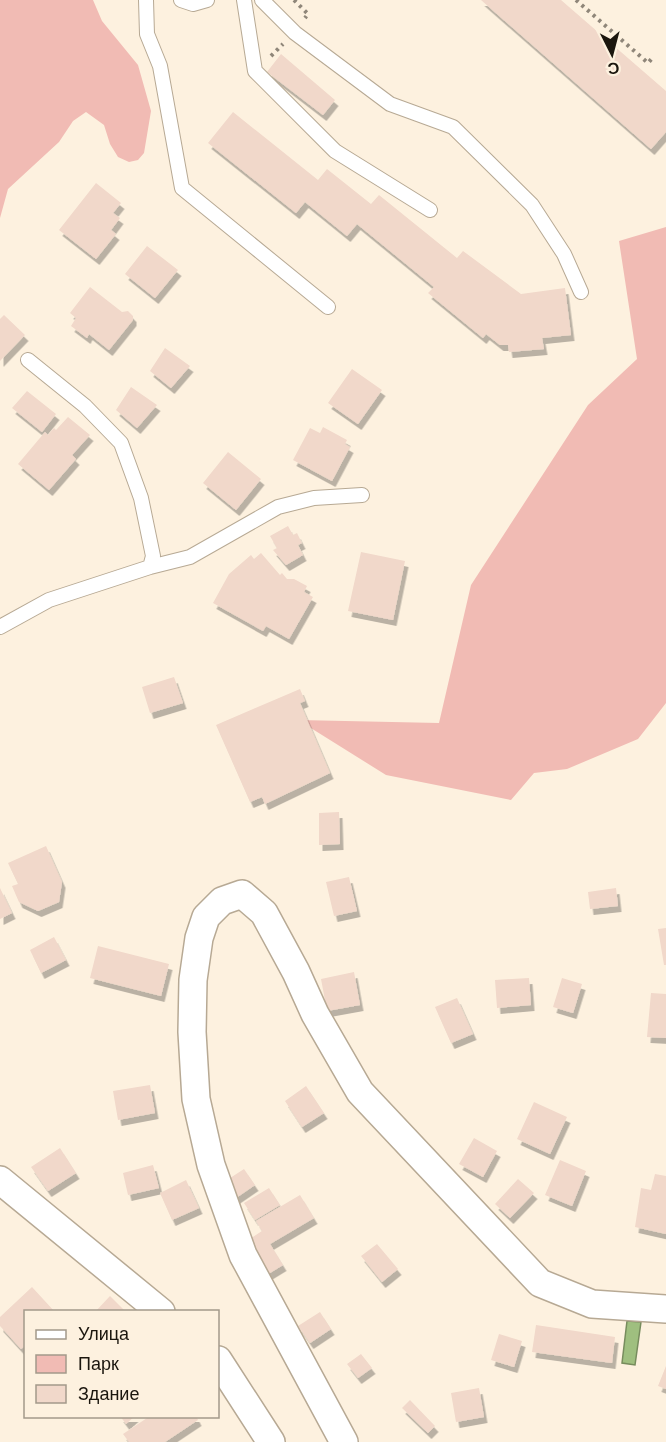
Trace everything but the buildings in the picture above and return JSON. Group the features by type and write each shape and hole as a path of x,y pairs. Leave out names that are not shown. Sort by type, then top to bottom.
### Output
{"street":[{"path":"344,1442 243,1255 211,1165 196,1099 192,1032 193,980 199,938 206,917 222,901 242,894 264,913 296,972 315,1014 360,1092 540,1282 592,1304 666,1309"},
{"path":"0,1180 160,1310"},
{"path":"219,1362 271,1442"}],"lane":[{"path":"146,0 147,34 160,66 182,188 328,307"},
{"path":"181,0 193,4 207,0"},
{"path":"244,0 255,70 335,151 430,210"},
{"path":"262,0 295,33 390,104 453,127 532,205 564,254 581,292"},
{"path":"28,360 85,406 121,443 141,498 153,556 150,567"},
{"path":"0,627 49,600 150,567 190,557 278,507 314,498 362,495"}],"path":[{"path":"576,0 648,63 654,56"},
{"path":"255,70 295,33"}],"green space":[{"path":"0,0 93,0 102,21 138,65 151,111 144,153 138,160 129,162 118,157 110,144 104,125 86,112 73,121 59,142 8,189 0,218"},
{"path":"666,227 666,703 638,739 567,769 534,773 511,800 386,775 298,720 439,723 471,585 588,405 637,359 619,241"}],"shaded area":[{"path":"627,1321 641,1322 635,1365 622,1363"}]}
